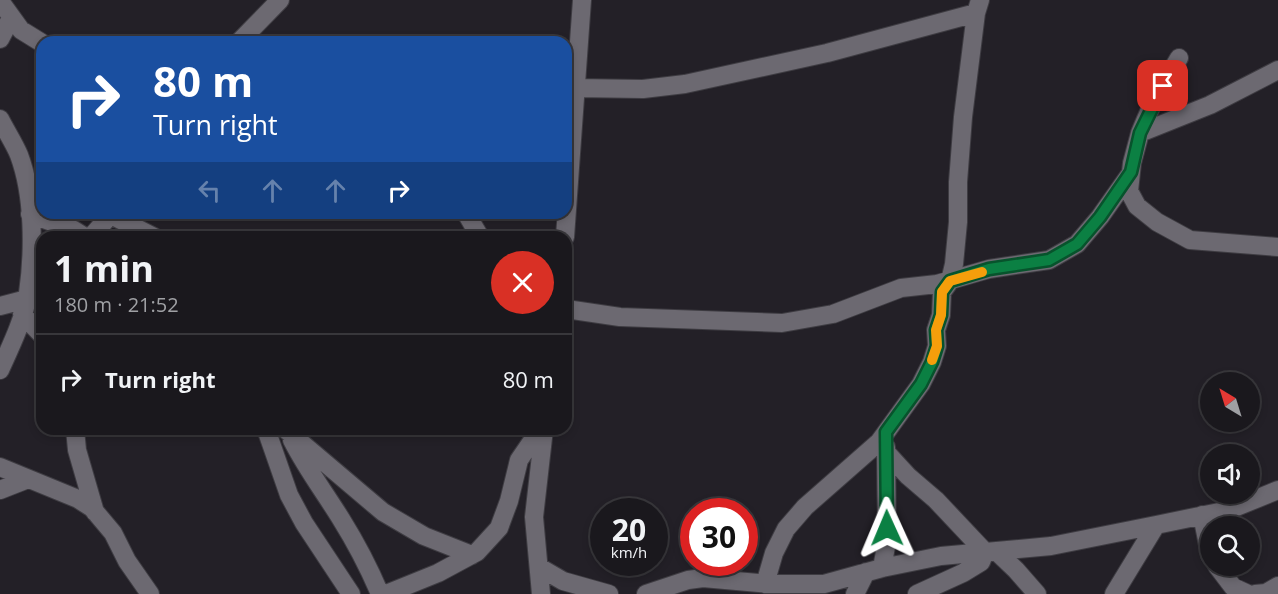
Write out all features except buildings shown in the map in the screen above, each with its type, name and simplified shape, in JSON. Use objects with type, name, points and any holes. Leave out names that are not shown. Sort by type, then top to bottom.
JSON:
[{"type":"street","points":[[245,36],[280,0]]},
{"type":"street","points":[[572,142],[576,88],[572,64],[582,0]]},
{"type":"street","points":[[0,1],[21,30],[36,39]]},
{"type":"street","points":[[576,88],[643,89],[685,84],[827,53],[978,7],[963,117],[958,182],[958,222],[950,281],[942,292],[941,315],[936,330],[937,346],[932,362],[921,384],[879,442],[805,507],[786,529],[774,553],[765,584]]},
{"type":"street","points":[[0,39],[11,18]]},
{"type":"street","points":[[1179,58],[1155,100],[1140,133],[1129,191],[1137,206],[1157,222],[1190,240],[1278,247]]},
{"type":"street","points":[[1140,133],[1210,105],[1278,70]]},
{"type":"street","points":[[0,118],[19,156],[29,196],[30,296],[36,316]]},
{"type":"street","points":[[572,310],[620,317],[783,323],[833,314],[901,288],[950,281],[989,269],[1049,260],[1077,244],[1100,217],[1131,172]]},
{"type":"street","points":[[30,214],[36,216]]},
{"type":"street","points":[[44,219],[76,231]]},
{"type":"street","points":[[96,231],[107,219]]},
{"type":"street","points":[[120,219],[143,231]]},
{"type":"street","points":[[0,306],[30,296]]},
{"type":"street","points":[[0,370],[30,296]]},
{"type":"street","points":[[855,594],[874,570],[887,540],[886,432]]},
{"type":"street","points":[[76,435],[77,450],[95,512]]},
{"type":"street","points":[[268,435],[289,495],[304,523],[351,594]]},
{"type":"street","points":[[289,435],[306,467],[366,561],[380,594]]},
{"type":"street","points":[[292,435],[384,512],[424,536],[471,555]]},
{"type":"street","points":[[386,594],[438,573],[477,552],[499,528],[509,501],[519,460],[538,435]]},
{"type":"street","points":[[541,594],[534,517],[542,435]]},
{"type":"street","points":[[886,452],[908,476],[990,551],[1017,570],[1037,594]]},
{"type":"street","points":[[0,467],[78,499],[95,512],[113,533],[127,561],[150,594]]},
{"type":"street","points":[[0,490],[28,479]]},
{"type":"street","points":[[646,594],[688,580],[703,578],[765,584],[824,584],[874,570],[941,556],[1051,546],[1229,510],[1278,490]]},
{"type":"street","points":[[1114,594],[1156,525]]},
{"type":"street","points":[[917,594],[963,573],[981,562],[990,551]]},
{"type":"street","points":[[539,567],[563,581],[609,594]]},
{"type":"street","points":[[1225,576],[1233,587],[1248,594]]},
{"type":"street","points":[[1255,594],[1266,593],[1278,586]]},
{"type":"slow traffic","points":[[932,360],[937,346],[936,330],[941,315],[942,292],[950,281],[982,272]]},
{"type":"route","points":[[887,528],[886,432],[921,384],[932,362],[937,346],[936,330],[941,315],[942,292],[950,281],[989,269],[1049,260],[1077,244],[1100,217],[1131,172],[1140,133],[1163,86]]}]
